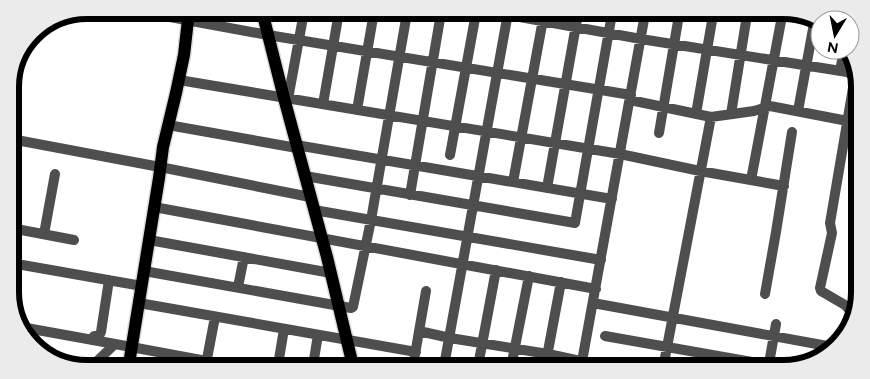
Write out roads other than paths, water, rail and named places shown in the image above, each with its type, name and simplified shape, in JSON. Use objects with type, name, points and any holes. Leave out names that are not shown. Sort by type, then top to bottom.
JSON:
[{"type":"main road","points":[[128,360],[124,346],[139,303],[163,147],[179,80],[189,19]]},
{"type":"main road","points":[[264,19],[331,273],[352,360]]},
{"type":"street","points":[[201,19],[268,35],[599,90],[663,107],[711,117],[770,106],[851,122]]},
{"type":"street","points":[[286,98],[303,19]]},
{"type":"street","points":[[323,104],[337,19]]},
{"type":"street","points":[[357,110],[373,19]]},
{"type":"street","points":[[144,271],[353,307],[371,220],[406,19]]},
{"type":"street","points":[[410,195],[440,19]]},
{"type":"street","points":[[450,155],[475,19]]},
{"type":"street","points":[[445,360],[487,132],[504,19]]},
{"type":"street","points":[[513,182],[543,19]]},
{"type":"street","points":[[547,19],[609,34],[850,74]]},
{"type":"street","points":[[547,188],[577,19]]},
{"type":"street","points":[[305,176],[575,223],[611,19]]},
{"type":"street","points":[[583,360],[644,19]]},
{"type":"street","points":[[659,133],[678,19]]},
{"type":"street","points":[[696,114],[713,19]]},
{"type":"street","points":[[731,114],[746,19]]},
{"type":"street","points":[[751,180],[781,19]]},
{"type":"street","points":[[798,112],[810,48]]},
{"type":"street","points":[[840,72],[842,60]]},
{"type":"street","points":[[179,80],[620,154],[784,186]]},
{"type":"street","points":[[849,309],[845,305],[821,291],[820,288],[832,233],[830,223],[851,106]]},
{"type":"street","points":[[665,360],[711,117]]},
{"type":"street","points":[[168,125],[612,199]]},
{"type":"street","points":[[765,294],[792,132]]},
{"type":"street","points":[[19,142],[310,196]]},
{"type":"street","points":[[44,234],[55,174]]},
{"type":"street","points":[[154,207],[596,289]]},
{"type":"street","points":[[314,210],[601,260]]},
{"type":"street","points":[[19,229],[74,240]]},
{"type":"street","points":[[149,240],[331,273]]},
{"type":"street","points":[[238,287],[244,257]]},
{"type":"street","points":[[19,264],[142,286]]},
{"type":"street","points":[[479,360],[496,270]]},
{"type":"street","points":[[513,360],[528,276]]},
{"type":"street","points":[[92,340],[94,336],[99,336],[101,332],[109,280]]},
{"type":"street","points":[[547,360],[561,282]]},
{"type":"street","points":[[414,360],[426,291]]},
{"type":"street","points":[[139,303],[416,352]]},
{"type":"street","points":[[593,303],[825,345]]},
{"type":"street","points":[[208,360],[215,317]]},
{"type":"street","points":[[770,360],[776,324]]},
{"type":"street","points":[[29,328],[192,360]]},
{"type":"street","points":[[279,360],[284,329]]},
{"type":"street","points":[[419,331],[532,353],[548,354],[567,360]]},
{"type":"street","points":[[314,360],[318,335]]},
{"type":"street","points":[[605,336],[733,360]]},
{"type":"street","points":[[101,360],[124,346]]}]
